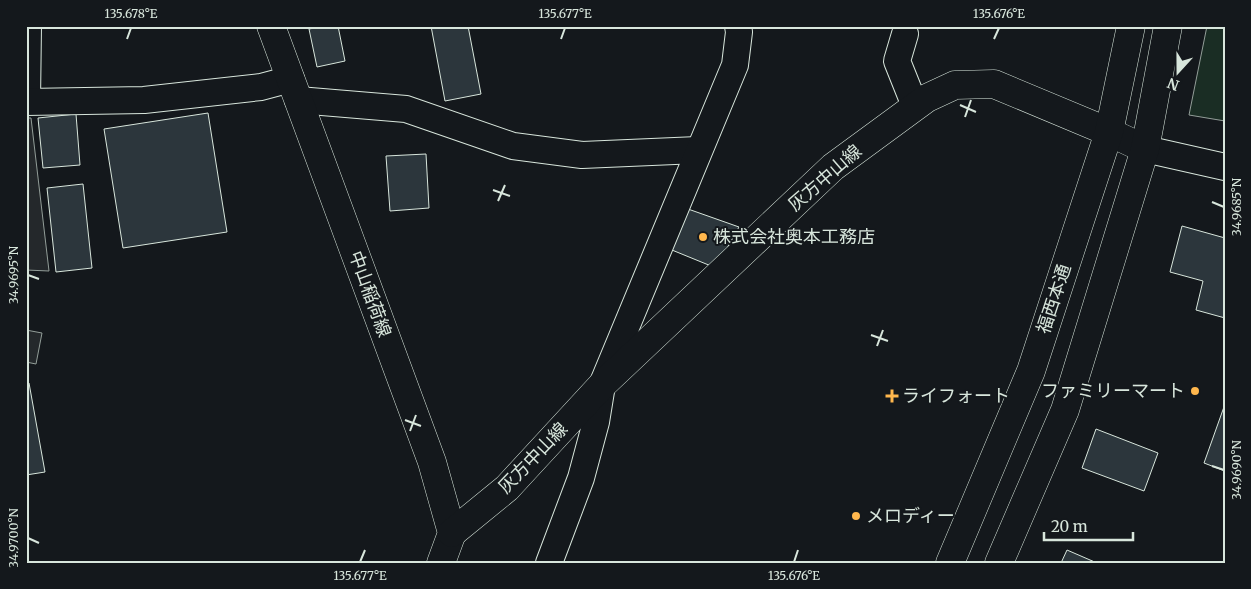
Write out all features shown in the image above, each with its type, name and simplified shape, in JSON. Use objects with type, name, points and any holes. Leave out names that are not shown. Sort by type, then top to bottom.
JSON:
[{"type":"main road","name":"中山稲荷線","points":[[272,26],[432,462],[452,533]]},
{"type":"main road","name":"福西本通","points":[[950,563],[1031,370],[1108,132],[1131,26]]},
{"type":"main road","points":[[999,563],[1065,410],[1145,149],[1168,26]]},
{"type":"main road","name":"灰方中山線","points":[[452,533],[507,488],[602,385],[833,167],[927,98],[955,84],[994,84],[1145,149]]},
{"type":"main road","points":[[441,563],[452,533]]},
{"type":"street","points":[[28,26],[27,102],[144,100],[261,87],[295,89],[406,110],[513,146],[582,155],[698,150]]},
{"type":"street","points":[[549,563],[581,478],[596,422],[602,385],[698,150],[735,65],[740,28]]},
{"type":"street","points":[[905,34],[897,61],[915,106]]},
{"type":"street","points":[[1145,149],[1225,167]]},
{"type":"green space","points":[[1207,26],[1225,26],[1225,121],[1189,115]]},
{"type":"shaded area","points":[[26,118],[31,118],[49,271],[26,270]]},
{"type":"shaded area","points":[[26,330],[42,333],[36,364],[26,362]]},
{"type":"building","points":[[338,26],[345,61],[317,67],[309,29]]},
{"type":"building","points":[[431,26],[468,26],[481,94],[445,101]]},
{"type":"building","points":[[208,113],[227,232],[123,248],[104,129]]},
{"type":"building","points":[[76,114],[80,165],[43,168],[38,118]]},
{"type":"building","points":[[426,154],[429,208],[390,211],[386,156]]},
{"type":"building","points":[[83,184],[92,268],[56,272],[47,188]]},
{"type":"building","name":"株式会社奥本工務店","points":[[688,209],[739,227],[716,268],[667,248]]},
{"type":"building","points":[[1182,226],[1225,238],[1225,318],[1196,310],[1203,281],[1170,272]]},
{"type":"building","points":[[26,383],[29,383],[45,472],[26,475]]},
{"type":"building","points":[[1225,404],[1225,471],[1204,463]]},
{"type":"building","points":[[1096,429],[1158,453],[1144,491],[1082,468]]},
{"type":"building","points":[[1067,550],[1097,563],[1061,563]]},
{"type":"place","name":"株式会社奥本工務店","points":[[703,237]]},
{"type":"place","name":"ファミリーマート","points":[[1195,391]]},
{"type":"place","name":"ライフォート","points":[[892,396]]},
{"type":"place","name":"メロディー","points":[[856,516]]}]
